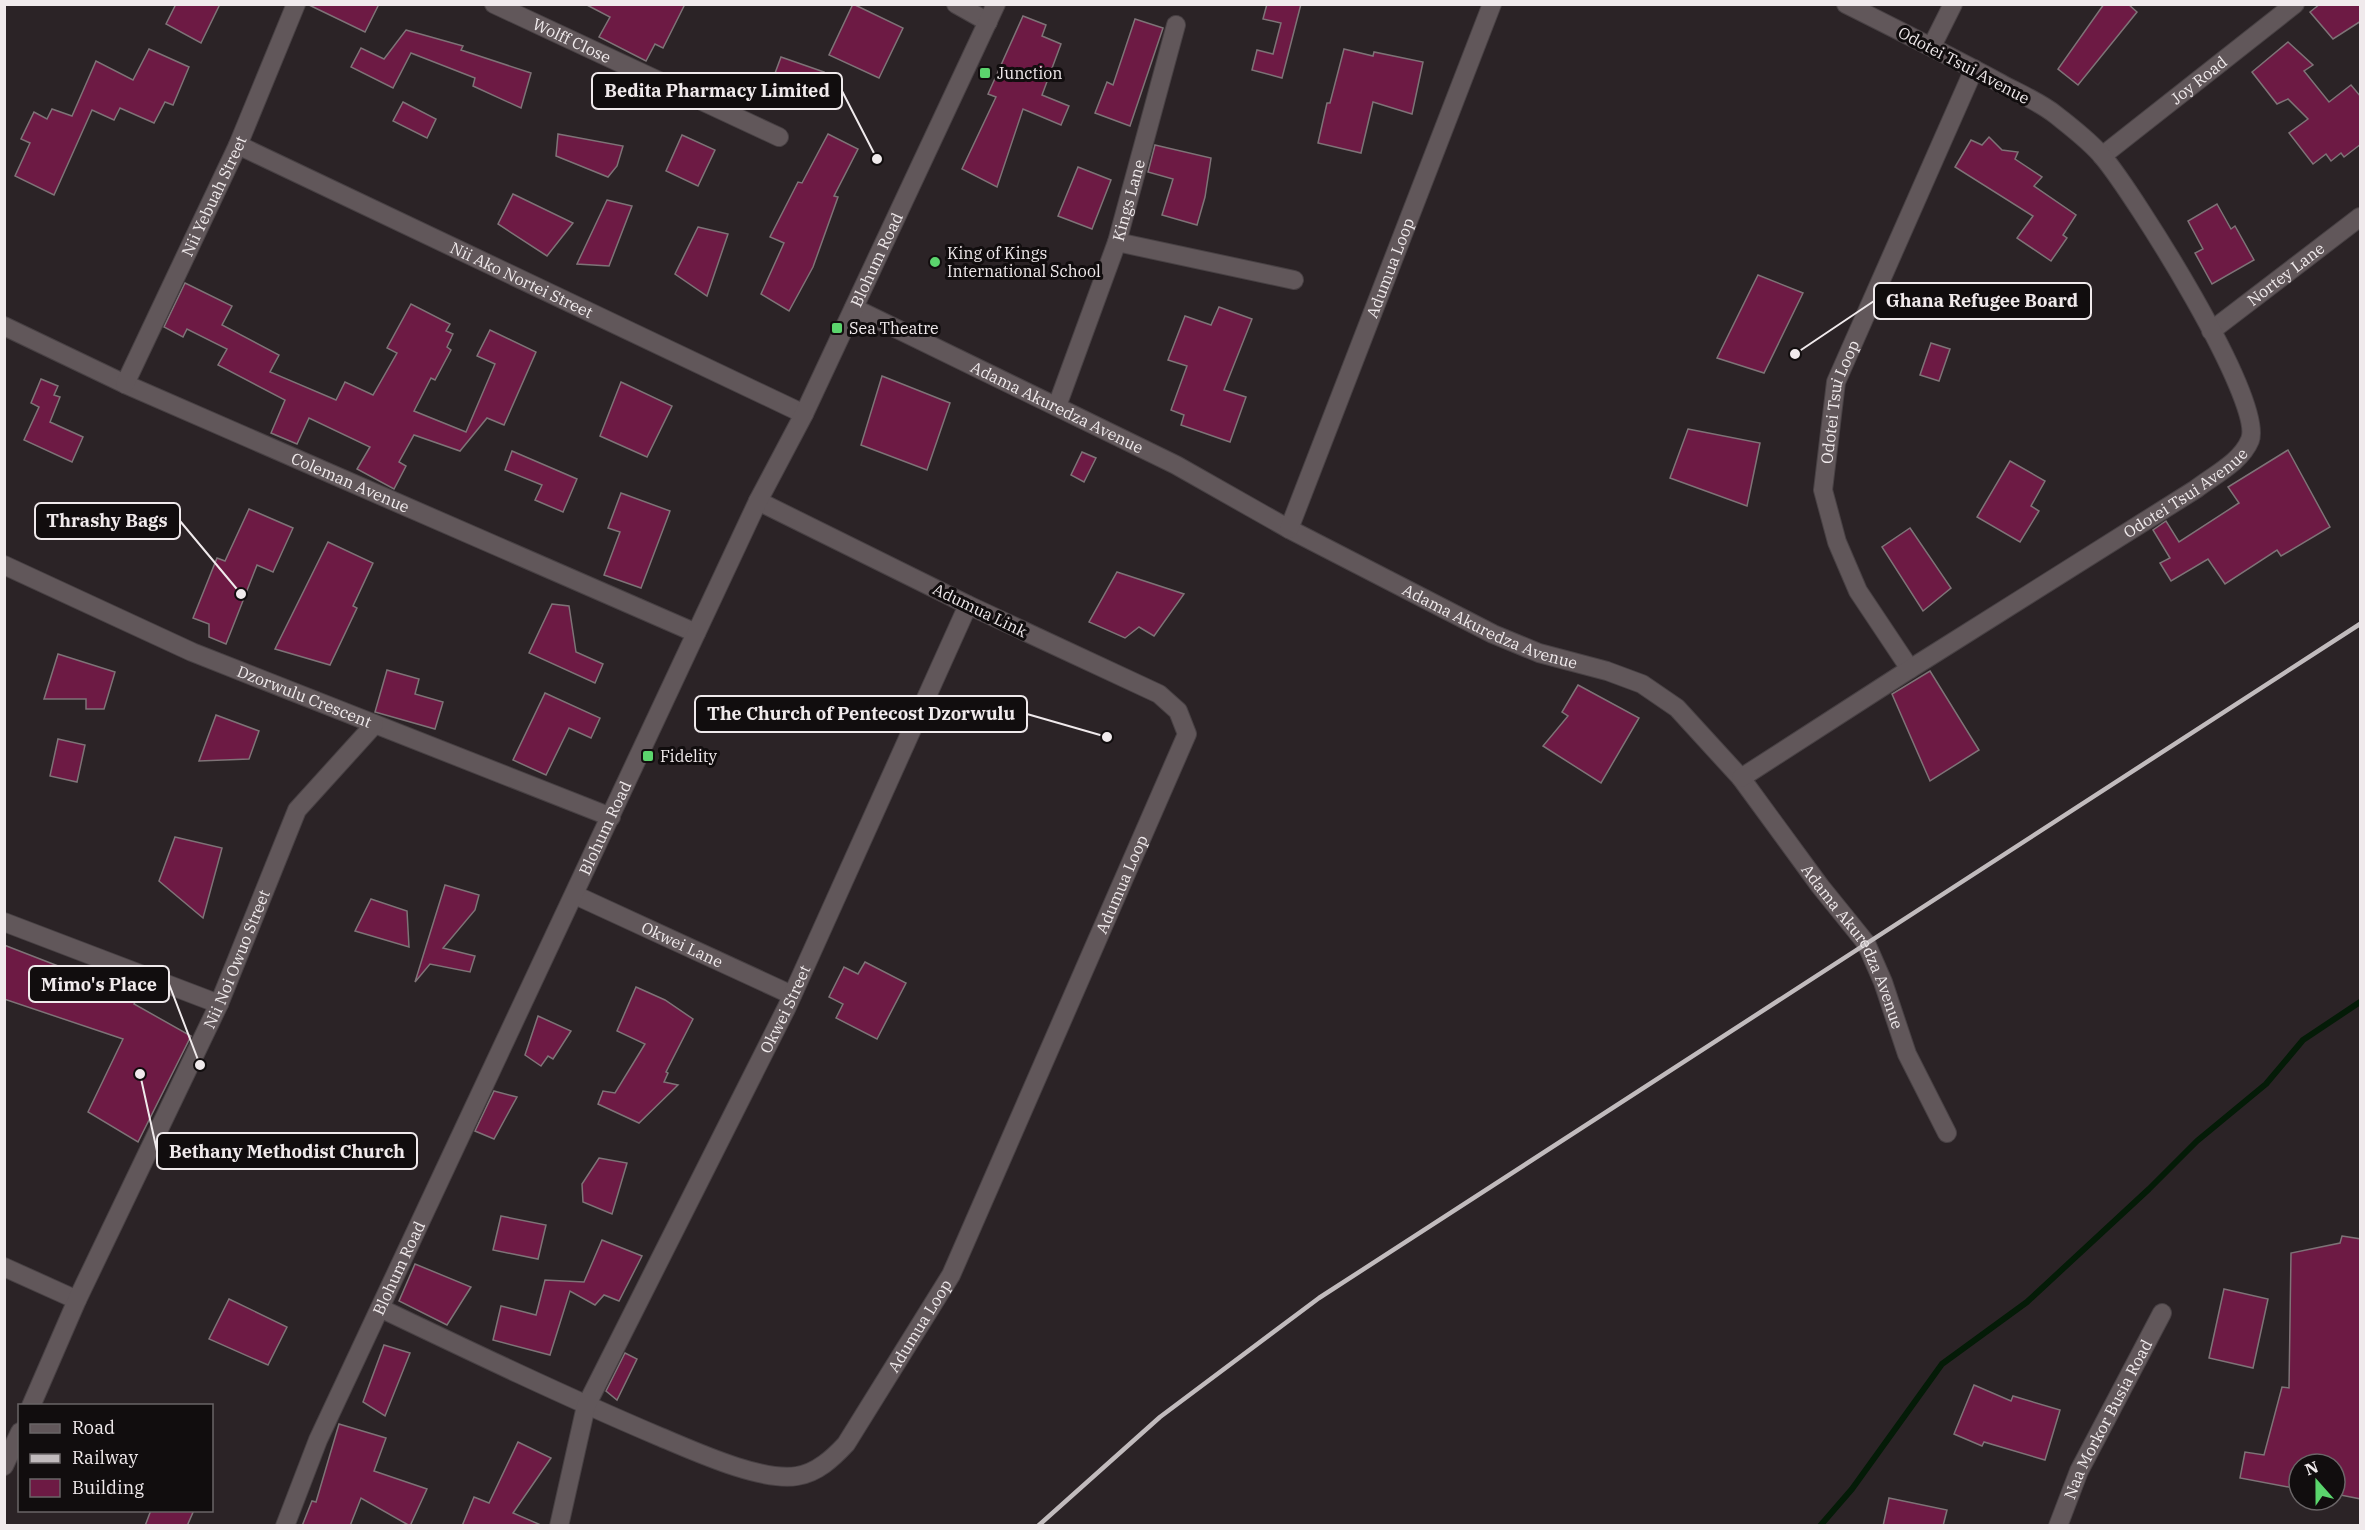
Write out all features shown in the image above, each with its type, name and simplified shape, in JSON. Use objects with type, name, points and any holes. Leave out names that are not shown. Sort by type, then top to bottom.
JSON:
[{"type":"street","name":"Nii Yebuah Street","points":[[125,384],[238,145],[296,4]]},
{"type":"street","name":"Wolff Close","points":[[494,4],[779,137]]},
{"type":"street","points":[[956,4],[988,22]]},
{"type":"street","name":"Blohum Road","points":[[285,1526],[318,1440],[758,501],[804,414],[996,4]]},
{"type":"street","name":"Adumua Loop","points":[[1289,529],[1492,4]]},
{"type":"street","name":"Odotei Tsui Avenue","points":[[1742,778],[2196,489],[2239,457],[2250,440],[2251,423],[2245,400],[2211,331],[2167,250],[2102,156],[2054,113],[1932,46],[1846,4]]},
{"type":"street","points":[[1932,46],[1953,4]]},
{"type":"street","name":"Joy Road","points":[[2102,156],[2295,4]]},
{"type":"street","name":"Kings Lane","points":[[1057,406],[1117,242],[1176,25]]},
{"type":"street","name":"Odotei Tsui Loop","points":[[1910,669],[1858,591],[1837,542],[1823,490],[1827,438],[1836,382],[1974,69]]},
{"type":"street","name":"Nii Ako Nortei Street","points":[[238,145],[804,414]]},
{"type":"street","name":"Nortey Lane","points":[[2211,331],[2361,217]]},
{"type":"street","points":[[1117,242],[1294,280]]},
{"type":"street","name":"Adama Akuredza Avenue","points":[[854,308],[1176,465],[1289,529],[1493,634],[1539,653],[1607,671],[1642,684],[1677,708],[1742,778],[1820,886],[1866,943],[1883,982],[1907,1054],[1947,1133]]},
{"type":"street","name":"Coleman Avenue","points":[[4,326],[125,384],[696,633]]},
{"type":"street","name":"Adumua Link","points":[[758,501],[968,605],[1160,694],[1178,711],[1187,734]]},
{"type":"street","name":"Dzorwulu Crescent","points":[[4,565],[192,652],[611,817]]},
{"type":"street","name":"Okwei Street","points":[[560,1526],[586,1406],[792,995],[968,605]]},
{"type":"street","name":"Nii Noi Owuo Street","points":[[32,1404],[77,1300],[219,1004],[297,810],[374,724]]},
{"type":"street","name":"Adumua Loop","points":[[380,1308],[586,1406],[725,1464],[772,1474],[797,1476],[828,1462],[846,1444],[951,1275],[1187,734]]},
{"type":"street","name":"Okwei Lane","points":[[575,895],[792,995]]},
{"type":"street","points":[[4,922],[219,1004]]},
{"type":"street","points":[[4,1267],[77,1300]]},
{"type":"street","name":"Naa Morkor Busia Road","points":[[2058,1526],[2079,1471],[2162,1313]]},
{"type":"street","points":[[4,1466],[18,1436]]},
{"type":"building","points":[[176,4],[220,4],[201,43],[166,24]]},
{"type":"building","points":[[307,4],[379,4],[365,32]]},
{"type":"building","points":[[585,4],[685,4],[663,48],[655,44],[646,61],[599,37],[610,17]]},
{"type":"building","points":[[853,4],[903,28],[879,78],[829,55]]},
{"type":"building","points":[[1267,4],[1301,4],[1282,78],[1252,70],[1257,50],[1273,54],[1281,23],[1263,19]]},
{"type":"building","points":[[2104,4],[2128,4],[2137,12],[2078,85],[2058,69]]},
{"type":"building","points":[[2320,4],[2361,4],[2361,21],[2333,39],[2310,12]]},
{"type":"building","points":[[1023,16],[1046,25],[1042,36],[1061,44],[1042,95],[1069,106],[1061,125],[1023,109],[997,187],[962,169],[996,97],[988,94]]},
{"type":"building","points":[[1135,19],[1163,28],[1130,126],[1095,113],[1107,82],[1113,85]]},
{"type":"building","points":[[406,30],[463,46],[461,50],[531,73],[521,108],[473,86],[475,78],[411,53],[393,88],[351,67],[361,48],[384,59]]},
{"type":"building","points":[[2288,42],[2313,65],[2304,71],[2329,102],[2351,85],[2361,97],[2361,144],[2344,157],[2341,153],[2331,161],[2326,154],[2313,164],[2289,133],[2308,119],[2288,99],[2277,104],[2252,72]]},
{"type":"building","points":[[149,49],[189,67],[173,105],[165,102],[154,123],[120,108],[114,120],[92,110],[54,195],[15,176],[30,143],[21,139],[34,112],[47,119],[52,109],[72,116],[96,61],[133,80]]},
{"type":"building","points":[[1344,49],[1373,56],[1374,52],[1423,62],[1412,114],[1373,102],[1361,153],[1318,143],[1327,103],[1330,103]]},
{"type":"building","points":[[781,57],[824,72],[814,99],[771,84]]},
{"type":"building","points":[[403,102],[436,119],[427,138],[393,121]]},
{"type":"building","points":[[558,134],[623,146],[617,166],[608,177],[556,156]]},
{"type":"building","points":[[828,134],[858,149],[834,196],[838,197],[813,267],[789,311],[761,294],[784,243],[770,237],[798,182],[802,183]]},
{"type":"building","points":[[682,135],[715,150],[698,186],[666,171]]},
{"type":"building","points":[[1989,137],[2002,150],[2018,152],[2015,159],[2042,177],[2034,186],[2076,215],[2063,235],[2067,238],[2051,261],[2017,238],[2033,216],[1955,167],[1971,140],[1982,145]]},
{"type":"building","points":[[1155,145],[1211,158],[1205,197],[1197,225],[1162,215],[1173,179],[1148,172]]},
{"type":"building","points":[[1078,167],[1111,180],[1092,229],[1058,216]]},
{"type":"building","points":[[513,194],[573,223],[547,256],[498,224]]},
{"type":"building","points":[[607,200],[632,206],[609,266],[577,264]]},
{"type":"building","points":[[2217,204],[2231,229],[2235,226],[2254,260],[2212,284],[2195,253],[2203,249],[2188,221]]},
{"type":"building","points":[[698,227],[728,234],[707,296],[675,274]]},
{"type":"building","points":[[1758,275],[1803,293],[1764,373],[1717,358]]},
{"type":"building","points":[[185,283],[232,306],[222,325],[279,355],[270,372],[336,400],[345,382],[373,395],[397,353],[387,348],[411,304],[450,324],[446,331],[453,334],[447,347],[451,350],[435,380],[431,378],[414,411],[466,432],[495,364],[477,356],[490,330],[536,352],[504,425],[487,418],[460,451],[414,435],[399,462],[406,466],[394,489],[357,469],[370,447],[309,418],[297,444],[271,433],[285,400],[218,365],[227,349],[187,329],[183,337],[164,327]]},
{"type":"building","points":[[1219,307],[1252,319],[1224,390],[1246,397],[1230,442],[1181,425],[1184,415],[1171,410],[1187,366],[1168,360],[1185,316],[1211,325]]},
{"type":"building","points":[[1931,343],[1950,349],[1939,381],[1920,375]]},
{"type":"building","points":[[882,376],[950,403],[927,470],[861,445]]},
{"type":"building","points":[[41,379],[58,386],[54,395],[60,397],[50,422],[83,437],[72,462],[24,440],[39,407],[31,403]]},
{"type":"building","points":[[621,382],[672,406],[647,457],[600,436]]},
{"type":"building","points":[[1688,429],[1760,443],[1747,506],[1670,478]]},
{"type":"building","points":[[2288,450],[2330,527],[2281,556],[2277,550],[2225,584],[2208,559],[2171,581],[2160,563],[2170,558],[2153,530],[2166,521],[2179,542],[2239,503],[2228,487]]},
{"type":"building","points":[[512,451],[577,479],[563,512],[535,500],[542,485],[505,470]]},
{"type":"building","points":[[1082,452],[1096,458],[1084,482],[1071,475]]},
{"type":"building","points":[[2010,461],[2045,481],[2031,506],[2039,511],[2020,542],[1977,517]]},
{"type":"building","points":[[621,493],[670,511],[641,588],[604,575],[620,532],[608,528]]},
{"type":"building","points":[[249,509],[293,528],[273,572],[257,565],[226,644],[209,637],[209,624],[193,618],[217,558],[225,561]]},
{"type":"building","points":[[1910,528],[1951,588],[1923,611],[1882,547]]},
{"type":"building","points":[[328,542],[373,563],[353,606],[357,608],[330,665],[275,649]]},
{"type":"building","points":[[1117,572],[1184,594],[1154,636],[1139,627],[1125,638],[1089,622]]},
{"type":"building","points":[[552,604],[569,606],[576,652],[603,664],[595,683],[529,653]]},
{"type":"building","points":[[58,654],[115,672],[104,709],[86,709],[86,699],[44,699]]},
{"type":"building","points":[[387,670],[419,679],[415,694],[443,702],[435,729],[375,712]]},
{"type":"building","points":[[1930,671],[1979,750],[1930,781],[1892,694]]},
{"type":"building","points":[[1578,685],[1639,718],[1601,783],[1543,746],[1568,716],[1562,712]]},
{"type":"building","points":[[545,693],[600,718],[591,738],[569,728],[546,775],[513,760]]},
{"type":"building","points":[[216,715],[259,731],[249,759],[199,761]]},
{"type":"building","points":[[58,739],[85,745],[77,782],[50,776]]},
{"type":"building","points":[[175,837],[222,848],[203,918],[159,881]]},
{"type":"building","points":[[445,885],[479,895],[475,910],[443,948],[475,956],[470,972],[430,964],[415,982]]},
{"type":"building","points":[[371,899],[407,911],[409,947],[355,931]]},
{"type":"building","points":[[4,945],[138,997],[134,1004],[191,1036],[138,1142],[88,1112],[123,1039],[4,999]]},
{"type":"building","points":[[865,962],[906,983],[877,1039],[836,1018],[843,1004],[829,997],[844,967],[858,974]]},
{"type":"building","points":[[636,987],[665,1000],[693,1019],[666,1072],[668,1073],[664,1082],[678,1085],[639,1123],[598,1104],[603,1091],[615,1093],[645,1044],[617,1031]]},
{"type":"building","points":[[538,1016],[571,1031],[553,1059],[548,1056],[541,1066],[525,1055]]},
{"type":"building","points":[[494,1091],[517,1097],[494,1139],[475,1131]]},
{"type":"building","points":[[599,1158],[627,1163],[612,1214],[583,1202],[582,1184]]},
{"type":"building","points":[[501,1216],[546,1225],[538,1259],[493,1250]]},
{"type":"building","points":[[2342,1236],[2361,1239],[2361,1499],[2347,1496],[2347,1452],[2287,1452],[2287,1487],[2240,1478],[2245,1452],[2264,1455],[2282,1387],[2289,1388],[2291,1253],[2340,1243]]},
{"type":"building","points":[[602,1240],[642,1256],[619,1301],[604,1295],[595,1305],[570,1291],[550,1355],[493,1340],[501,1306],[536,1315],[545,1280],[584,1282]]},
{"type":"building","points":[[415,1264],[471,1287],[447,1325],[399,1301]]},
{"type":"building","points":[[2224,1289],[2268,1299],[2253,1368],[2209,1358]]},
{"type":"building","points":[[229,1299],[287,1327],[268,1365],[209,1339]]},
{"type":"building","points":[[384,1345],[410,1353],[385,1416],[363,1402]]},
{"type":"building","points":[[625,1353],[637,1359],[617,1400],[606,1391]]},
{"type":"building","points":[[1974,1385],[2011,1401],[2013,1396],[2060,1410],[2045,1460],[1984,1442],[1982,1446],[1954,1434]]},
{"type":"building","points":[[339,1424],[386,1438],[374,1471],[427,1489],[410,1526],[361,1498],[350,1526],[302,1526],[312,1501],[316,1502]]},
{"type":"building","points":[[518,1442],[551,1458],[513,1513],[543,1526],[462,1526],[474,1497],[489,1503]]},
{"type":"building","points":[[1889,1498],[1947,1510],[1943,1526],[1883,1526]]},
{"type":"building","points":[[150,1512],[193,1512],[187,1526],[145,1526]]},
{"type":"waterway","points":[[1820,1526],[1852,1489],[1942,1364],[2027,1302],[2149,1189],[2197,1141],[2266,1084],[2303,1040],[2360,1002]]},
{"type":"railway","points":[[1038,1526],[1160,1417],[1319,1298],[2360,624]]},
{"type":"place","name":"Junction","points":[[985,73]]},
{"type":"place","name":"Bedita Pharmacy Limited","points":[[877,159]]},
{"type":"place","name":"King of Kings International School","points":[[935,262]]},
{"type":"place","name":"Sea Theatre","points":[[837,328]]},
{"type":"place","name":"Ghana Refugee Board","points":[[1795,354]]},
{"type":"place","name":"Thrashy Bags","points":[[241,594]]},
{"type":"place","name":"The Church of Pentecost Dzorwulu","points":[[1107,737]]},
{"type":"place","name":"Fidelity","points":[[648,756]]},
{"type":"place","name":"Mimo's Place","points":[[200,1065]]},
{"type":"place","name":"Bethany Methodist Church","points":[[140,1074]]}]
